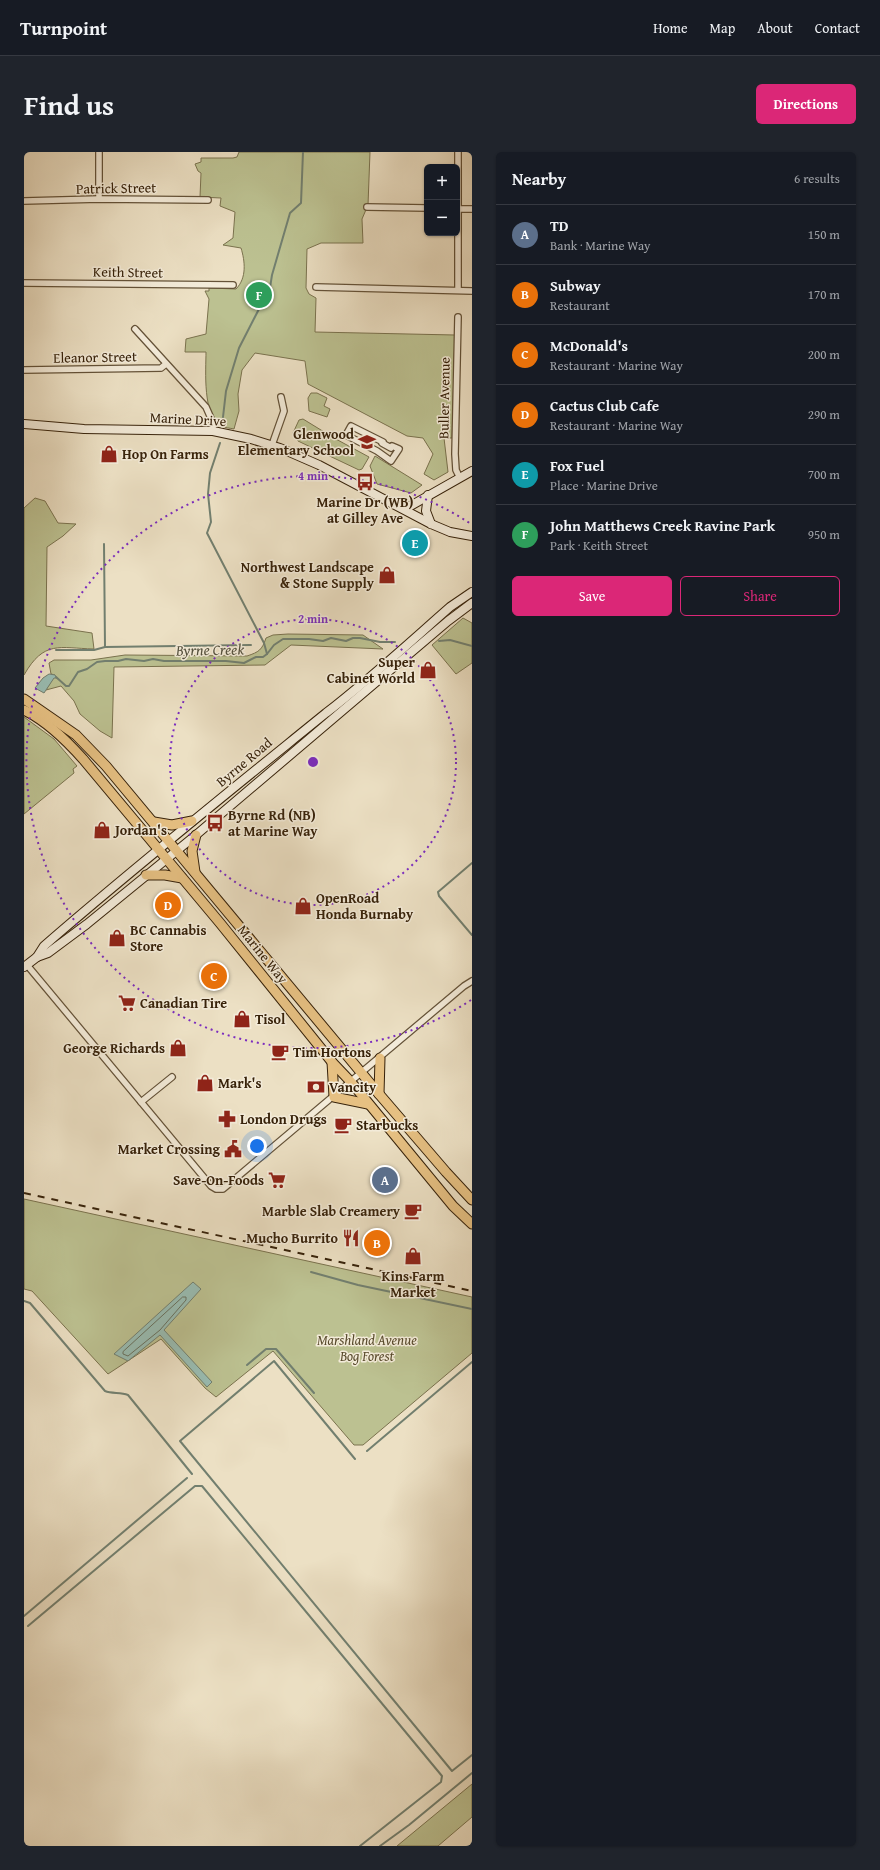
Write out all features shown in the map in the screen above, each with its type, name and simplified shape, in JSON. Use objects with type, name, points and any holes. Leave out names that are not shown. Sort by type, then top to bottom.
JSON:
[{"type":"main road","name":"Marine Way","points":[[24,699],[76,735],[106,766],[379,1094],[472,1200]]},
{"type":"main road","name":"Marine Way","points":[[24,710],[46,724],[68,742],[182,878],[332,1062],[351,1082],[453,1206],[472,1224]]},
{"type":"main road","points":[[154,822],[172,825],[192,821]]},
{"type":"main road","points":[[195,873],[192,856],[196,835]]},
{"type":"main road","points":[[146,875],[164,875],[182,878]]},
{"type":"main road","points":[[379,1094],[380,1058]]},
{"type":"main road","points":[[332,1062],[334,1096],[368,1104]]},
{"type":"street","points":[[99,152],[99,199]]},
{"type":"street","points":[[458,152],[458,200]]},
{"type":"street","name":"Patrick Street","points":[[24,201],[99,199],[208,200]]},
{"type":"street","points":[[367,207],[424,208]]},
{"type":"street","points":[[460,209],[472,209]]},
{"type":"street","points":[[458,236],[458,290]]},
{"type":"street","name":"Keith Street","points":[[24,283],[232,285]]},
{"type":"street","points":[[316,287],[472,291]]},
{"type":"street","name":"Buller Avenue","points":[[458,317],[456,470],[460,478]]},
{"type":"street","points":[[135,329],[206,407],[213,423],[213,431]]},
{"type":"street","name":"Eleanor Street","points":[[24,370],[161,368],[166,364]]},
{"type":"street","points":[[272,445],[284,411],[281,397]]},
{"type":"street","name":"Marine Drive","points":[[24,424],[84,429],[213,431],[251,438],[272,445],[318,465],[405,509],[431,524],[450,532],[472,536]]},
{"type":"street","points":[[351,426],[383,442],[382,443],[391,448],[392,446],[399,450],[391,461],[377,451],[346,435],[351,426]]},
{"type":"street","points":[[405,509],[472,471]]},
{"type":"street","points":[[428,495],[426,511],[431,524]]},
{"type":"street","points":[[469,594],[471,604]]},
{"type":"street","name":"Byrne Road","points":[[37,957],[44,946],[169,840],[241,783],[279,750],[327,713],[450,607],[469,594]]},
{"type":"street","name":"Byrne Road","points":[[25,966],[37,957],[48,953],[196,835],[332,718],[471,604]]},
{"type":"street","points":[[25,966],[211,1186],[216,1189],[224,1188],[472,981]]},
{"type":"street","points":[[141,1102],[172,1077]]},
{"type":"green space","points":[[239,152],[370,152],[368,205],[362,219],[363,243],[321,243],[307,249],[306,288],[309,294],[316,298],[315,332],[455,335],[452,438],[444,438],[448,472],[434,480],[424,474],[433,454],[423,438],[407,436],[308,384],[305,361],[255,353],[242,370],[238,394],[239,411],[234,429],[223,427],[216,421],[211,413],[206,392],[206,352],[185,352],[186,339],[206,334],[209,299],[205,291],[209,291],[209,288],[236,289],[242,280],[244,264],[241,248],[223,245],[233,238],[235,212],[220,206],[221,198],[200,197],[201,173],[198,171],[195,164],[201,162],[201,158],[237,157]]},
{"type":"green space","points":[[311,393],[317,393],[327,398],[324,406],[330,409],[327,417],[309,411],[308,398]]},
{"type":"green space","points":[[303,419],[369,457],[362,469],[359,470],[298,441],[293,433],[299,420]]},
{"type":"green space","points":[[375,456],[422,485],[411,493],[377,484],[370,466]]},
{"type":"green space","points":[[35,498],[45,501],[58,523],[76,524],[63,536],[47,547],[46,626],[92,633],[94,649],[53,648],[38,656],[24,675],[24,508]]},
{"type":"green space","points":[[463,618],[472,623],[472,663],[456,674],[432,645]]},
{"type":"green space","points":[[273,635],[363,635],[383,649],[291,645],[265,665],[114,667],[112,738],[100,731],[80,714],[74,701],[61,686],[46,690],[55,675],[51,674],[49,663],[54,660],[91,660],[125,655],[247,656],[260,650],[266,638]]},
{"type":"green space","points":[[24,717],[54,739],[77,766],[73,769],[74,773],[24,814]]},
{"type":"green space","name":"Marshland Avenue Bog Forest","points":[[24,1199],[472,1297],[472,1353],[363,1445],[354,1445],[273,1351],[216,1397],[205,1388],[161,1339],[108,1374],[32,1291],[24,1289]]},
{"type":"green space","points":[[472,1784],[472,1817],[438,1846],[397,1846]]},
{"type":"water","points":[[49,674],[55,675],[57,678],[54,678],[44,693],[35,688],[43,678]]},
{"type":"water","points":[[193,1282],[201,1289],[164,1330],[212,1382],[207,1387],[160,1335],[128,1361],[114,1354]]},
{"type":"waterway","points":[[223,417],[226,391],[239,348],[260,307],[269,294],[272,275],[290,213],[301,203],[303,152]]},
{"type":"waterway","points":[[220,443],[210,473],[208,494],[211,522],[207,533],[264,643],[267,654]]},
{"type":"waterway","points":[[104,544],[105,647]]},
{"type":"waterway","name":"Byrne Creek","points":[[56,677],[66,686],[69,686],[78,672],[87,669],[97,662],[126,659],[144,661],[153,659],[164,661],[226,661],[244,663],[256,657],[263,657],[274,645],[283,639],[309,639],[323,641],[331,638],[346,641],[353,638],[360,638],[380,642],[395,642]]},
{"type":"waterway","name":"Byrne Creek","points":[[439,641],[450,640],[472,646]]},
{"type":"waterway","points":[[56,650],[94,650],[105,647],[251,645]]},
{"type":"waterway","points":[[472,863],[438,892],[439,896],[472,935]]},
{"type":"waterway","points":[[311,1272],[358,1285],[472,1309]]},
{"type":"waterway","points":[[24,1301],[30,1303],[105,1391],[128,1395],[192,1474]]},
{"type":"waterway","points":[[247,1365],[266,1349],[276,1349],[314,1393]]},
{"type":"waterway","points":[[355,1459],[274,1361],[180,1441],[452,1771],[472,1755]]},
{"type":"waterway","points":[[367,1451],[472,1362]]},
{"type":"waterway","points":[[24,1616],[187,1478]]},
{"type":"waterway","points":[[28,1626],[195,1486],[202,1486],[442,1776],[441,1782],[360,1846]]},
{"type":"waterway","points":[[380,1846],[409,1825],[472,1773]]},
{"type":"railway","points":[[24,1193],[472,1291]]},
{"type":"place","name":"John Matthews Creek Ravine Park","points":[[259,295]]},
{"type":"place","name":"Glenwood Elementary School","points":[[367,442]]},
{"type":"place","name":"Hop On Farms","points":[[109,454]]},
{"type":"place","name":"Marine Dr (WB) at Gilley Ave","points":[[365,482]]},
{"type":"place","name":"Fox Fuel","points":[[415,543]]},
{"type":"place","name":"Northwest Landscape & Stone Supply","points":[[387,575]]},
{"type":"place","name":"Super Cabinet World","points":[[428,670]]},
{"type":"place","name":"Byrne Rd (NB) at Marine Way","points":[[215,823]]},
{"type":"place","name":"Jordan's","points":[[102,830]]},
{"type":"place","name":"Cactus Club Cafe","points":[[168,905]]},
{"type":"place","name":"OpenRoad Honda Burnaby","points":[[303,906]]},
{"type":"place","name":"BC Cannabis Store","points":[[117,938]]},
{"type":"place","name":"McDonald's","points":[[214,976]]},
{"type":"place","name":"Canadian Tire","points":[[127,1003]]},
{"type":"place","name":"Tisol","points":[[242,1019]]},
{"type":"place","name":"George Richards","points":[[178,1048]]},
{"type":"place","name":"Tim Hortons","points":[[280,1052]]},
{"type":"place","name":"Mark's","points":[[205,1083]]},
{"type":"place","name":"Vancity","points":[[316,1087]]},
{"type":"place","name":"London Drugs","points":[[227,1119]]},
{"type":"place","name":"Starbucks","points":[[343,1125]]},
{"type":"place","name":"Market Crossing","points":[[233,1149]]},
{"type":"place","name":"Save-On-Foods","points":[[277,1180]]},
{"type":"place","name":"TD","points":[[385,1180]]},
{"type":"place","name":"Marble Slab Creamery","points":[[413,1211]]},
{"type":"place","name":"Mucho Burrito","points":[[351,1238]]},
{"type":"place","name":"Subway","points":[[377,1243]]},
{"type":"place","name":"Kins Farm Market","points":[[413,1256]]}]
